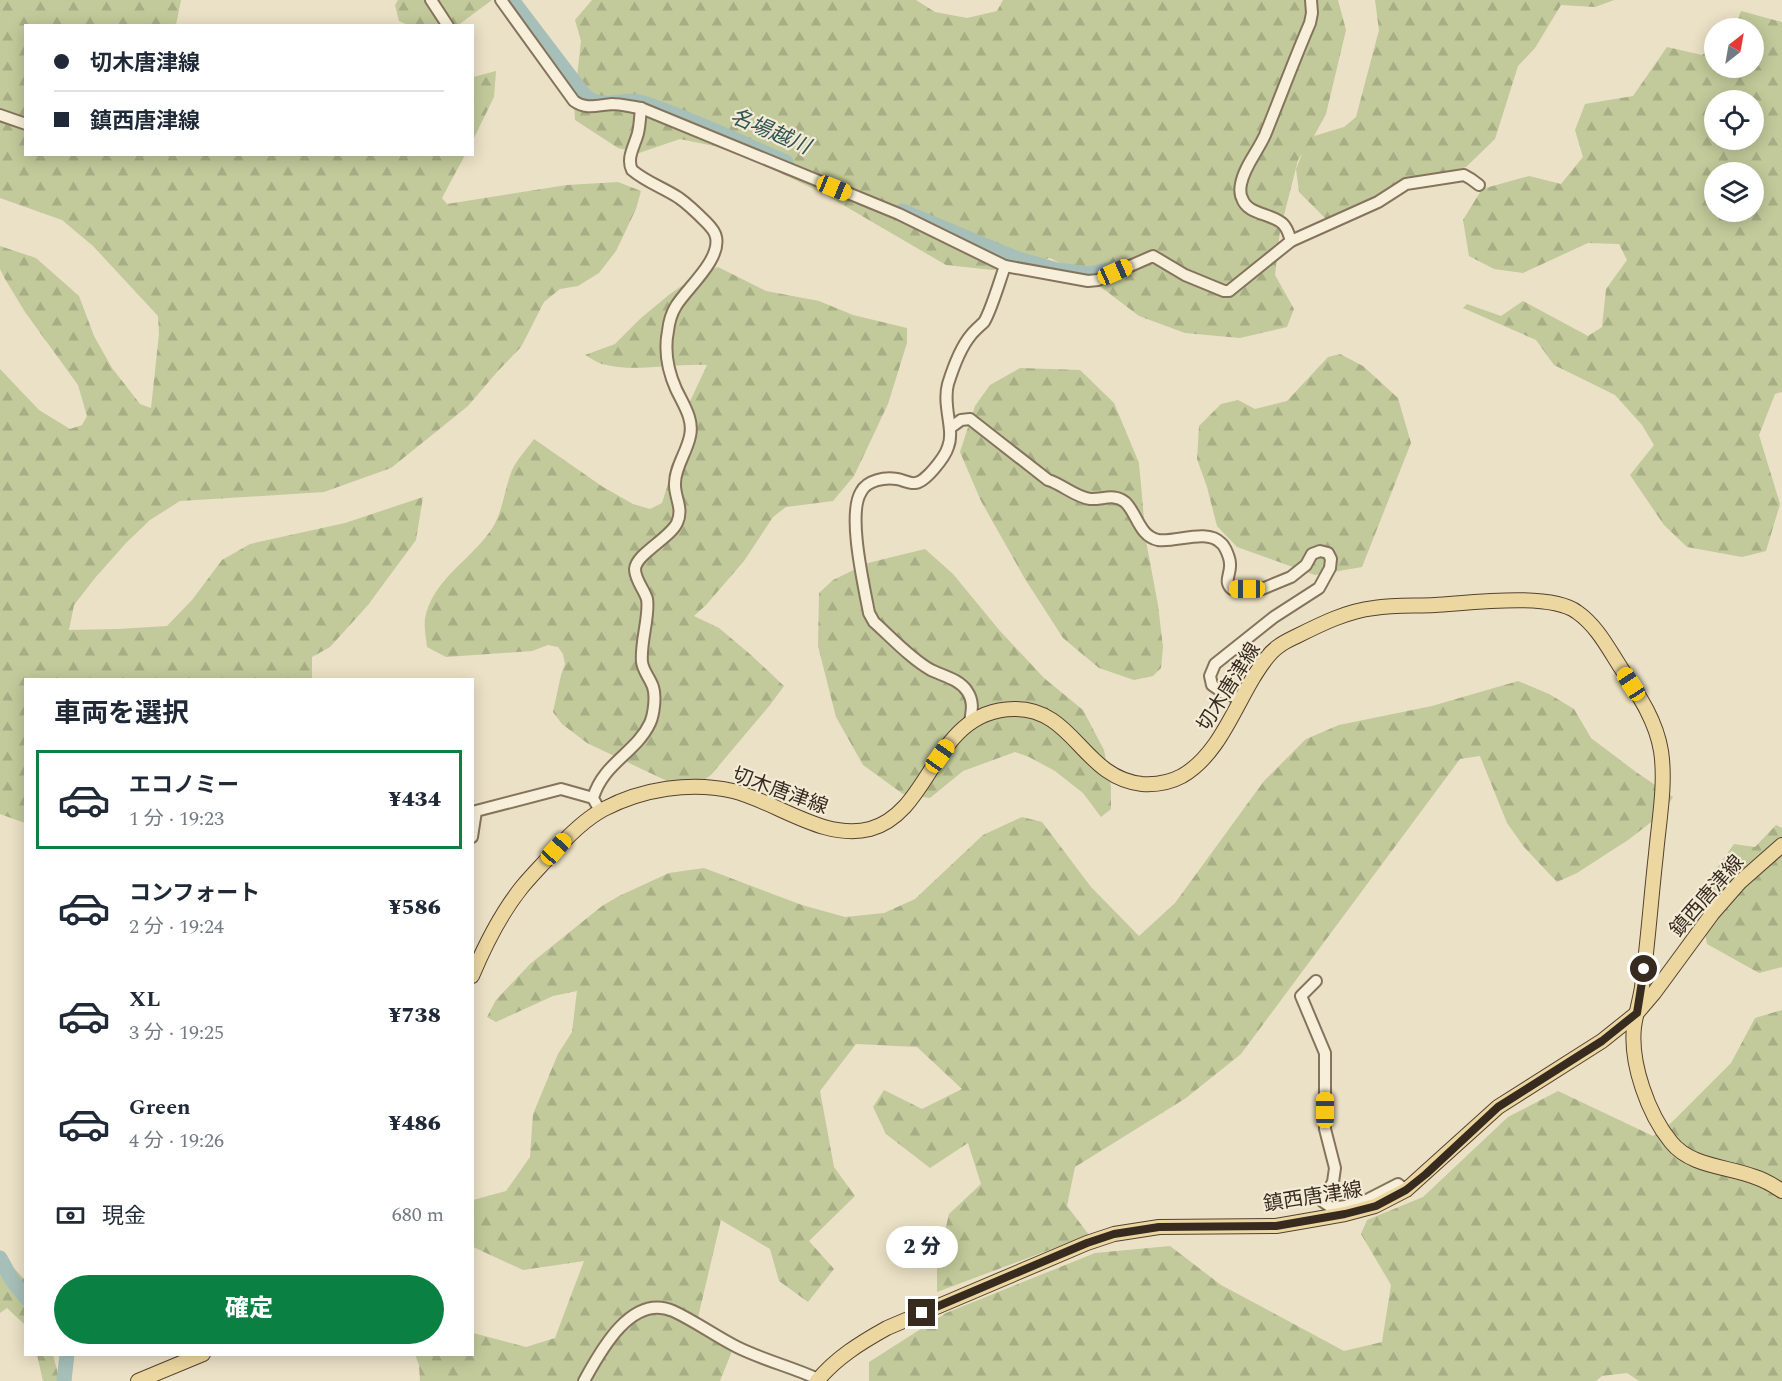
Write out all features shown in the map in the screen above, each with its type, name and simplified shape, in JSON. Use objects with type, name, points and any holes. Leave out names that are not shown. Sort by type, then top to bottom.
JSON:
[{"type":"main road","name":"切木唐津線","points":[[474,972],[493,931],[519,890],[568,836],[600,811],[640,794],[681,787],[706,787],[733,791],[827,829],[850,831],[870,829],[889,821],[905,805],[952,740],[970,722],[992,711],[1018,709],[1041,713],[1060,725],[1102,768],[1115,777],[1132,783],[1152,785],[1171,782],[1202,763],[1262,663],[1278,646],[1317,626],[1347,614],[1373,608],[1526,600],[1568,606],[1582,615],[1597,632],[1642,702],[1654,724],[1661,752],[1662,791],[1642,991],[1634,1031],[1635,1066],[1639,1082],[1658,1122],[1671,1143],[1682,1152],[1699,1162],[1752,1175],[1782,1191]]},
{"type":"main road","name":"鎮西唐津線","points":[[818,1380],[834,1362],[860,1342],[887,1328],[1087,1243],[1114,1234],[1159,1227],[1276,1226],[1376,1206],[1406,1190],[1498,1107],[1602,1041],[1637,1013],[1712,914],[1740,882],[1782,845]]},
{"type":"main road","points":[[138,1381],[198,1356]]},
{"type":"street","points":[[431,0],[447,24]]},
{"type":"street","points":[[501,0],[579,105],[585,107],[613,104],[641,108],[899,214],[1005,266],[1088,281],[1098,280],[1153,256],[1185,275],[1228,291],[1291,241],[1378,202],[1406,184],[1464,175],[1479,185]]},
{"type":"street","points":[[1291,241],[1288,230],[1283,224],[1245,204],[1241,196],[1241,184],[1264,136],[1310,23],[1311,0]]},
{"type":"street","points":[[600,811],[593,798],[596,785],[639,739],[651,722],[653,688],[642,666],[641,653],[647,601],[635,569],[638,561],[670,533],[677,523],[681,509],[674,485],[690,435],[690,419],[669,369],[666,354],[667,335],[670,318],[675,308],[701,276],[717,245],[714,230],[692,208],[632,170],[629,165],[639,130],[641,108]]},
{"type":"street","points":[[0,115],[24,123]]},
{"type":"street","points":[[970,722],[973,702],[966,689],[952,678],[932,671],[922,664],[874,622],[869,613],[858,551],[857,502],[866,484],[895,479],[922,482],[941,460],[949,446],[947,387],[970,336],[984,321],[1005,266]]},
{"type":"street","points":[[950,428],[961,420],[970,419],[1048,480],[1089,499],[1118,498],[1126,503],[1142,529],[1158,540],[1201,536],[1215,539],[1222,544],[1230,564],[1227,580],[1232,589],[1262,589],[1291,577],[1306,565],[1312,554],[1320,551],[1328,553],[1331,558],[1330,568],[1319,588],[1274,617],[1215,664],[1210,676],[1212,685],[1240,699]]},
{"type":"street","points":[[474,824],[476,811],[561,789],[593,798]]},
{"type":"street","points":[[1316,981],[1301,996],[1325,1053],[1324,1129],[1335,1168],[1333,1182],[1322,1201],[1332,1208],[1359,1204],[1398,1184],[1406,1190]]},
{"type":"street","points":[[584,1381],[605,1344],[631,1317],[645,1309],[659,1308],[671,1310],[738,1347],[818,1380]]},
{"type":"green space","points":[[0,0],[181,0],[176,24],[24,24],[24,156],[464,156],[442,198],[447,204],[567,185],[618,182],[641,191],[636,209],[616,251],[599,273],[578,286],[560,289],[544,302],[521,347],[468,406],[391,468],[324,492],[180,501],[150,520],[126,543],[74,605],[69,630],[167,626],[192,600],[222,560],[250,544],[345,523],[423,497],[416,540],[368,605],[330,647],[312,657],[312,678],[24,678],[24,823],[0,814],[0,369],[39,410],[70,429],[82,425],[87,416],[78,385],[25,312],[5,279],[0,269],[0,246],[36,258],[79,296],[94,336],[112,368],[140,404],[151,408],[159,334],[158,316],[93,246],[62,220],[0,198]]},
{"type":"green space","points":[[398,0],[492,0],[460,24],[406,24],[399,21],[395,5]]},
{"type":"green space","points":[[592,0],[916,0],[935,12],[967,18],[997,11],[1003,0],[1338,0],[1346,30],[1326,114],[1314,136],[1344,127],[1356,117],[1379,30],[1375,0],[1614,0],[1595,7],[1561,5],[1535,48],[1518,66],[1495,139],[1466,167],[1402,185],[1331,224],[1299,192],[1296,169],[1302,154],[1298,160],[1280,231],[1275,275],[1294,309],[1287,327],[1240,338],[1185,333],[1139,316],[1089,278],[1050,258],[993,270],[946,265],[826,195],[756,161],[714,146],[680,139],[639,153],[618,148],[575,120],[574,104],[581,41],[575,20]]},
{"type":"green space","points":[[1741,11],[1782,22],[1782,392],[1775,394],[1759,435],[1780,504],[1766,551],[1742,557],[1687,547],[1664,525],[1630,475],[1654,445],[1642,425],[1615,395],[1554,365],[1536,340],[1463,308],[1467,304],[1501,316],[1523,301],[1588,336],[1602,327],[1606,289],[1627,260],[1619,244],[1588,243],[1523,273],[1494,269],[1469,256],[1463,220],[1482,189],[1529,176],[1561,184],[1583,157],[1575,130],[1585,104],[1633,96],[1667,47],[1702,55],[1704,54],[1704,78],[1764,78],[1764,18],[1738,18]]},
{"type":"green space","points":[[496,71],[494,97],[474,138],[474,77]]},
{"type":"green space","points":[[718,267],[766,291],[819,301],[853,315],[907,328],[907,343],[888,404],[854,476],[833,501],[786,507],[773,517],[744,561],[694,616],[719,628],[784,686],[711,775],[688,791],[587,743],[562,724],[553,712],[565,664],[563,654],[558,647],[548,645],[532,651],[446,657],[427,647],[425,619],[429,605],[444,581],[493,527],[512,470],[534,439],[603,487],[633,504],[650,509],[662,503],[683,436],[686,410],[707,365],[615,367],[602,364],[585,355],[615,344],[670,294],[699,274]]},
{"type":"green space","points":[[1340,354],[1363,366],[1398,398],[1411,443],[1362,567],[1315,575],[1237,547],[1217,526],[1197,459],[1199,426],[1221,404],[1238,400],[1255,409],[1287,401],[1328,357]]},
{"type":"green space","points":[[1020,368],[1080,370],[1114,403],[1139,463],[1146,541],[1163,647],[1161,668],[1153,676],[1134,680],[1099,668],[1063,638],[1025,579],[981,501],[960,452],[975,406],[990,385]]},
{"type":"green space","points":[[925,549],[953,574],[1000,631],[1044,678],[1083,710],[1104,750],[1111,787],[1111,809],[1101,817],[1083,793],[1055,771],[1015,752],[963,771],[930,798],[903,794],[863,765],[836,717],[818,646],[819,593],[833,580],[868,563]]},
{"type":"green space","points":[[1518,681],[1549,694],[1574,709],[1591,738],[1673,797],[1663,813],[1628,840],[1577,873],[1557,882],[1524,847],[1507,823],[1480,756],[1460,759],[1241,1054],[1186,1098],[1075,1167],[1067,1206],[1089,1235],[937,1292],[937,1264],[949,1214],[981,1184],[968,1143],[930,1168],[886,1134],[873,1107],[884,1090],[922,1109],[962,1089],[917,1047],[856,1044],[820,1091],[834,1167],[855,1196],[809,1241],[834,1269],[808,1302],[779,1281],[770,1249],[721,1220],[695,1330],[732,1351],[720,1381],[420,1381],[419,1365],[415,1356],[474,1356],[474,1333],[526,1347],[555,1338],[584,1261],[523,1270],[474,1247],[474,1200],[506,1191],[530,1157],[533,1114],[558,1054],[572,1032],[577,991],[553,996],[496,1022],[487,1017],[496,1000],[530,964],[602,906],[669,873],[704,868],[802,905],[845,917],[884,913],[915,899],[983,835],[1022,817],[1042,822],[1091,887],[1139,936],[1175,903],[1264,781],[1306,739],[1339,725],[1432,706]]},
{"type":"green space","points":[[1776,825],[1782,828],[1782,967],[1759,973],[1707,944],[1698,894],[1734,844],[1755,847]]},
{"type":"green space","points":[[1782,1010],[1782,1381],[1639,1381],[1627,1373],[1602,1376],[1596,1381],[869,1381],[869,1362],[946,1313],[1095,1253],[1170,1246],[1221,1285],[1344,1351],[1382,1342],[1391,1285],[1361,1234],[1367,1220],[1423,1197],[1508,1117],[1558,1091],[1653,1136],[1671,1123],[1731,1063],[1755,1018]]},
{"type":"green space","points":[[0,1253],[24,1279],[24,1324],[7,1308],[0,1313]]},
{"type":"green space","points":[[37,1356],[53,1356],[60,1381],[43,1381]]},
{"type":"waterway","name":"名場越川","points":[[512,0],[585,96],[593,101],[643,103],[697,123],[786,162]]},
{"type":"waterway","name":"名場越川","points":[[902,211],[1018,259],[1057,270],[1088,274],[1118,268]]},
{"type":"waterway","points":[[0,1258],[24,1295]]},
{"type":"waterway","points":[[64,1381],[67,1356]]},
{"type":"route","points":[[922,1313],[1087,1243],[1114,1234],[1159,1227],[1276,1226],[1376,1206],[1406,1190],[1426,1174],[1498,1107],[1602,1041],[1637,1013],[1644,969]]}]
